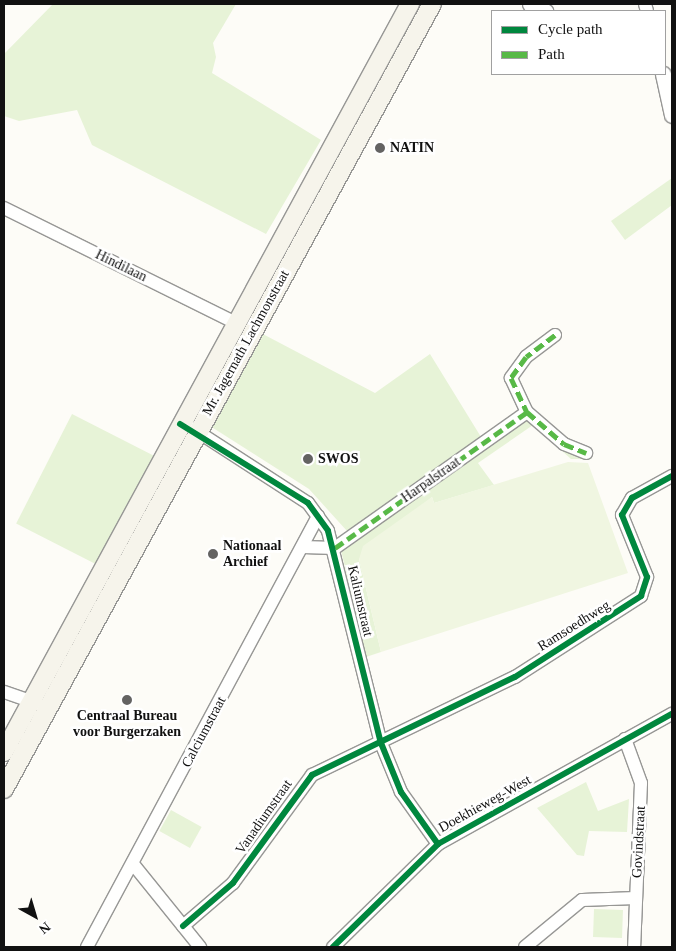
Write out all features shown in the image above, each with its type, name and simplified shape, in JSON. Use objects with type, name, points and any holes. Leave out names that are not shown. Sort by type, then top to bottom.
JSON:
[{"type":"main road","name":"Mr. Jagernath Lachmonstraat","points":[[4,752],[180,424],[238,324],[410,4]]},
{"type":"main road","name":"Mr. Jagernath Lachmonstraat","points":[[4,789],[432,4]]},
{"type":"street","points":[[530,4],[543,10]]},
{"type":"street","points":[[663,75],[672,114]]},
{"type":"street","name":"Hindilaan","points":[[4,208],[238,324]]},
{"type":"street","points":[[555,335],[526,357],[511,378],[527,412],[564,444],[586,453]]},
{"type":"street","name":"Harpalstraat","points":[[335,548],[527,412]]},
{"type":"street","name":"Kaliumstraat","points":[[180,424],[198,431],[308,504],[318,516],[335,548],[381,743],[401,792],[438,844]]},
{"type":"street","name":"Ramsoedhweg","points":[[381,743],[515,678],[641,596],[647,577],[622,515],[632,498],[672,476]]},
{"type":"street","name":"Calciumstraat","points":[[88,947],[318,516]]},
{"type":"street","points":[[303,547],[335,548]]},
{"type":"street","points":[[4,692],[48,708]]},
{"type":"street","name":"Doekhieweg-West","points":[[333,947],[438,844],[672,714]]},
{"type":"street","name":"Govindstraat","points":[[626,739],[641,783],[634,947]]},
{"type":"street","name":"Vanadiumstraat","points":[[183,926],[233,883],[304,780],[381,743]]},
{"type":"street","points":[[133,864],[200,947]]},
{"type":"street","points":[[525,947],[582,900],[636,898]]},
{"type":"green space","points":[[53,4],[236,4],[213,43],[216,57],[212,73],[321,140],[266,234],[92,145],[77,110],[19,121],[4,116],[4,54]]},
{"type":"green space","points":[[351,136],[198,422],[193,423],[191,417]]},
{"type":"green space","points":[[672,178],[672,205],[625,240],[611,221]]},
{"type":"green space","points":[[259,332],[375,393],[430,354],[481,437],[347,531],[309,489],[210,426]]},
{"type":"green space","points":[[72,414],[155,456],[99,566],[16,524]]},
{"type":"green space","points":[[529,418],[592,459],[571,459],[533,425],[478,463],[494,485],[434,503],[432,497],[359,559],[381,652],[366,657],[341,550]]},
{"type":"green space","points":[[568,462],[588,463],[628,573],[381,652],[359,559],[363,546],[432,497],[434,503]]},
{"type":"green space","points":[[586,782],[598,811],[629,799],[627,832],[589,831],[584,856],[577,855],[537,808]]},
{"type":"green space","points":[[171,810],[202,827],[190,848],[159,831]]},
{"type":"green space","points":[[594,909],[623,910],[622,938],[593,937]]},
{"type":"marked path","points":[[555,335],[526,357],[511,378],[527,412],[564,444],[586,453]]},
{"type":"marked path","points":[[335,548],[527,412]]},
{"type":"cycle path","points":[[180,424],[308,503],[328,531],[381,743],[401,792],[438,844]]},
{"type":"cycle path","points":[[183,926],[233,883],[312,775],[515,677],[641,596],[647,577],[622,515],[632,498],[672,476]]},
{"type":"cycle path","points":[[333,947],[438,844],[672,714]]},
{"type":"place","name":"NATIN","points":[[380,148]]},
{"type":"place","name":"SWOS","points":[[308,459]]},
{"type":"place","name":"Nationaal Archief","points":[[213,554]]},
{"type":"place","name":"Centraal Bureau voor Burgerzaken","points":[[127,700]]}]
